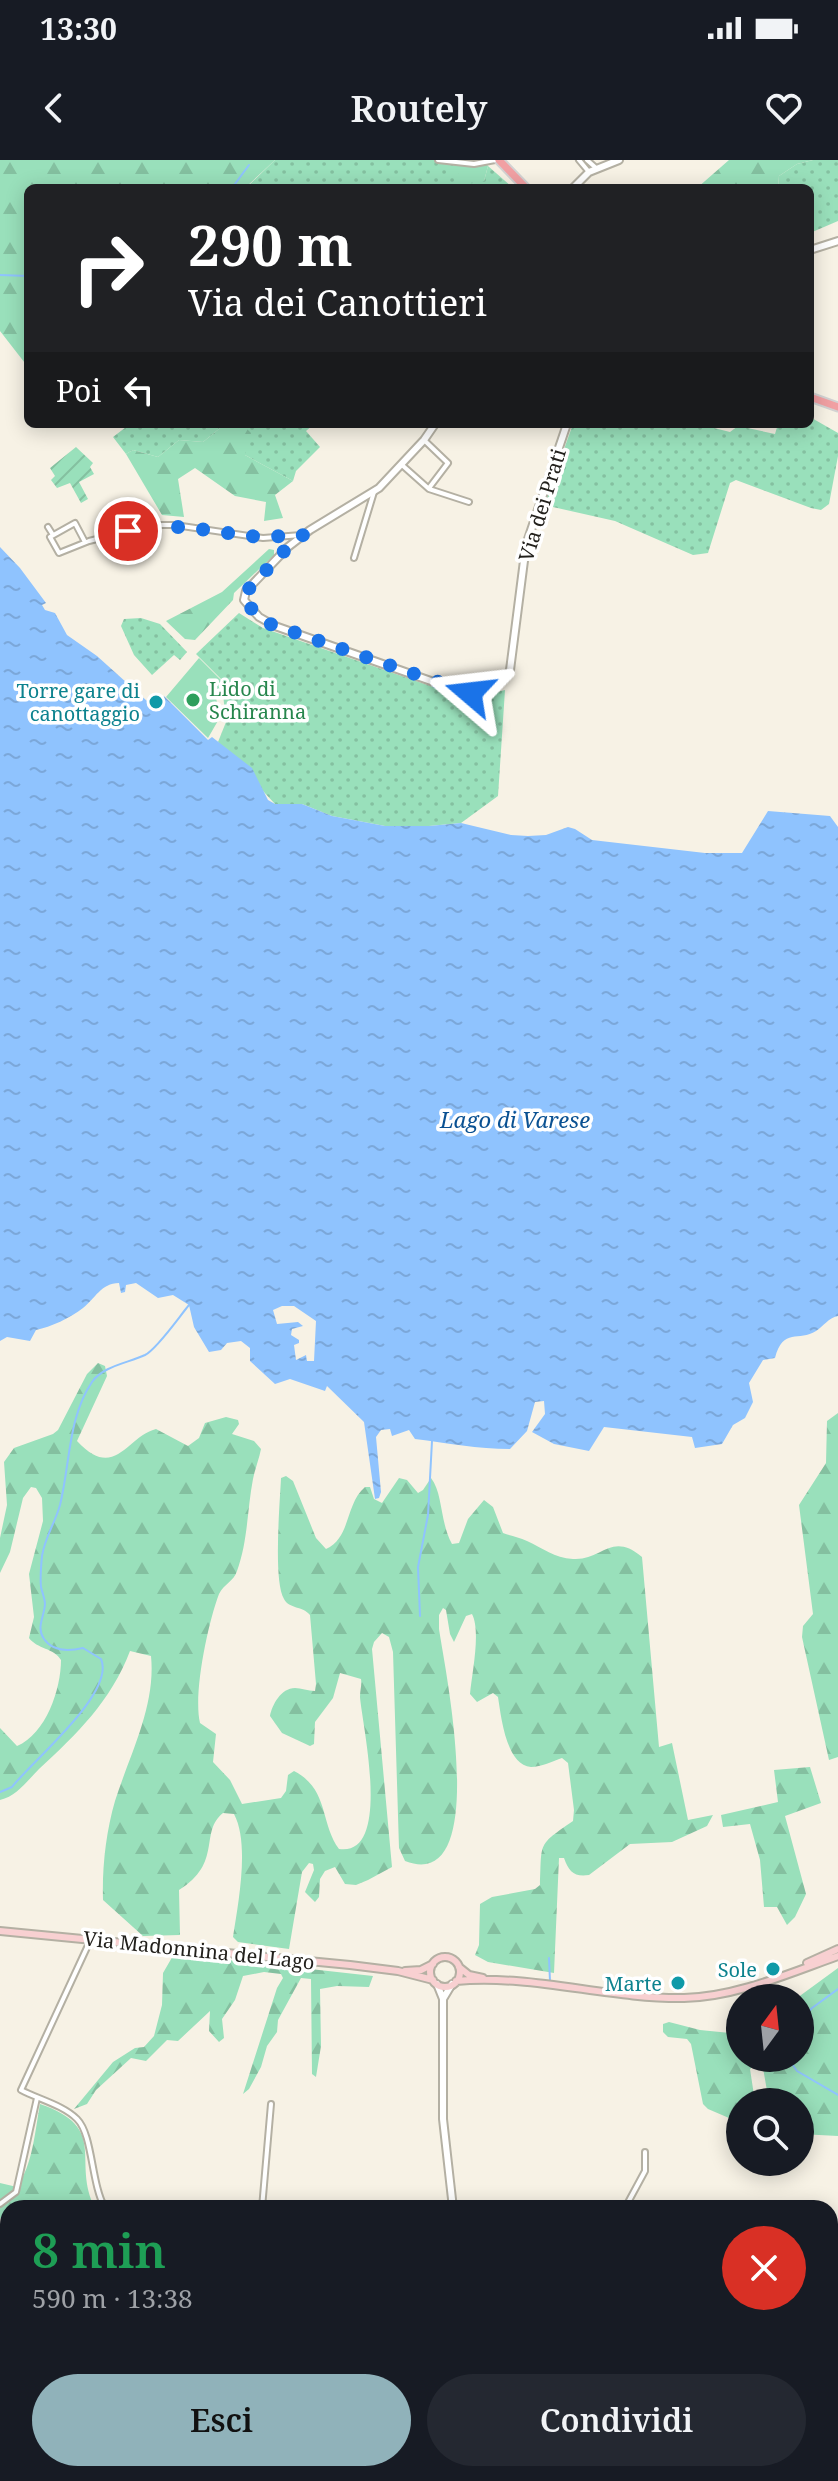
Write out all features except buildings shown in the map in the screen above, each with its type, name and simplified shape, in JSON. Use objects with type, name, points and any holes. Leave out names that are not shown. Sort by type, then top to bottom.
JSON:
[{"type":"main road","points":[[497,160],[522,184]]},
{"type":"main road","points":[[814,398],[838,407]]},
{"type":"main road","name":"Via Madonnina del Lago","points":[[0,1931],[398,1971],[421,1970],[433,1964]]},
{"type":"main road","points":[[778,1976],[838,1949]]},
{"type":"main road","points":[[494,1981],[469,1975],[454,1959],[445,1957],[433,1964],[431,1975],[435,1982],[447,1986],[494,1981],[683,1998],[716,1995],[838,1956]]},
{"type":"main road","points":[[454,1983],[459,1967]]},
{"type":"main road","name":"Via Madonnina del Lago","points":[[398,1971],[435,1982]]},
{"type":"street","points":[[438,160],[474,164],[497,160]]},
{"type":"street","points":[[579,160],[592,170]]},
{"type":"street","points":[[587,160],[592,170]]},
{"type":"street","points":[[577,184],[592,170],[619,160]]},
{"type":"street","points":[[814,249],[838,241]]},
{"type":"street","points":[[85,542],[75,523],[50,537],[59,553],[85,542],[158,525],[263,538],[303,535],[374,492],[402,465],[432,428]]},
{"type":"street","name":"Via dei Prati","points":[[303,535],[258,578],[243,597],[259,617],[275,626],[470,693],[486,692],[504,680],[511,664],[526,545],[566,428]]},
{"type":"street","points":[[424,440],[448,463],[429,488]]},
{"type":"street","points":[[402,465],[429,488],[469,502]]},
{"type":"street","points":[[354,558],[374,492]]},
{"type":"street","points":[[48,527],[53,535]]},
{"type":"street","points":[[90,1940],[21,2090],[76,2118],[84,2129],[100,2200]]},
{"type":"street","points":[[435,1982],[443,1999],[443,2119],[452,2200]]},
{"type":"street","points":[[443,1999],[454,1983]]},
{"type":"street","points":[[5,2200],[16,2192],[37,2098]]},
{"type":"street","points":[[263,2200],[271,2104]]},
{"type":"street","points":[[629,2200],[645,2171],[645,2152]]},
{"type":"green space","points":[[0,160],[275,160],[249,184],[24,184],[24,362],[0,331]]},
{"type":"green space","points":[[275,160],[449,160],[457,162],[484,181],[488,166],[508,184],[250,184]]},
{"type":"green space","points":[[449,160],[484,160],[488,166],[484,181],[468,184],[458,173],[457,162]]},
{"type":"green space","points":[[729,160],[813,160],[797,164],[779,176],[778,184],[702,184]]},
{"type":"green space","points":[[813,160],[838,160],[838,221],[814,231],[814,184],[778,184],[779,176],[797,164]]},
{"type":"green space","points":[[814,419],[838,433],[838,456],[829,504],[821,510],[811,508],[736,480],[730,483],[708,553],[693,555],[615,521],[544,505],[572,428],[714,428],[730,432],[735,428],[747,428],[775,434],[777,428],[814,428]]},
{"type":"green space","points":[[125,428],[220,428],[203,442],[179,440],[158,457],[133,450],[126,454],[113,437]]},
{"type":"green space","points":[[220,428],[246,428],[251,433],[245,455],[293,481],[275,495],[283,518],[264,521],[266,502],[235,496],[195,468],[178,479],[184,517],[162,515],[126,454],[133,450],[158,457],[179,440],[203,442]]},
{"type":"green space","points":[[242,428],[309,428],[306,431],[320,447],[296,471],[293,481],[245,455]]},
{"type":"green space","points":[[76,447],[93,463],[90,467],[94,474],[79,482],[88,499],[81,503],[70,483],[57,488],[51,480],[55,476],[50,468]]},
{"type":"green space","points":[[269,549],[274,550],[274,555],[234,593],[233,600],[195,640],[185,639],[166,621],[222,592]]},
{"type":"green space","points":[[239,613],[263,628],[468,699],[505,690],[498,796],[461,823],[429,826],[385,826],[332,816],[302,804],[275,804],[218,742],[226,722],[223,694],[230,688],[196,654]]},
{"type":"green space","points":[[141,618],[160,624],[187,652],[180,660],[174,655],[152,675],[134,655],[121,626],[124,619]]},
{"type":"green space","name":"Lido di Schiranna","points":[[199,658],[227,686],[216,696],[219,719],[208,738],[166,697]]},
{"type":"green space","points":[[98,1363],[105,1366],[107,1376],[77,1441],[90,1453],[111,1457],[156,1429],[188,1446],[199,1438],[205,1423],[226,1417],[238,1420],[239,1424],[232,1434],[254,1441],[261,1449],[253,1479],[241,1560],[236,1574],[219,1594],[206,1640],[198,1695],[200,1723],[216,1734],[213,1762],[230,1780],[242,1804],[281,1798],[286,1791],[288,1775],[294,1771],[305,1778],[319,1797],[339,1849],[355,1846],[365,1832],[370,1812],[361,1679],[340,1673],[333,1698],[315,1722],[314,1744],[310,1746],[282,1733],[270,1716],[275,1702],[285,1691],[295,1688],[315,1691],[316,1684],[310,1615],[286,1602],[281,1590],[278,1541],[281,1478],[286,1476],[293,1481],[316,1538],[326,1549],[340,1537],[354,1502],[365,1487],[370,1487],[374,1499],[382,1503],[399,1478],[407,1480],[418,1493],[431,1478],[438,1492],[452,1544],[459,1543],[468,1519],[484,1500],[493,1507],[503,1533],[554,1555],[583,1558],[622,1547],[642,1557],[659,1747],[672,1743],[688,1820],[713,1815],[707,1826],[672,1842],[630,1844],[589,1875],[573,1872],[564,1858],[559,1858],[554,1973],[488,1962],[475,1955],[479,1945],[480,1904],[492,1897],[535,1889],[540,1885],[544,1846],[553,1835],[573,1821],[574,1810],[568,1763],[562,1758],[535,1767],[523,1764],[510,1749],[498,1697],[493,1693],[477,1702],[470,1694],[475,1621],[472,1614],[466,1616],[454,1642],[443,1608],[439,1615],[439,1629],[454,1727],[456,1812],[448,1844],[432,1862],[405,1861],[399,1848],[393,1652],[389,1637],[382,1633],[372,1649],[392,1867],[356,1885],[345,1884],[335,1867],[325,1871],[315,1902],[305,1892],[314,1870],[313,1864],[309,1863],[302,1872],[289,1949],[238,1942],[233,1937],[241,1874],[241,1841],[234,1814],[223,1813],[212,1829],[201,1869],[193,1880],[179,1890],[180,1935],[143,1936],[103,1900],[103,1875],[112,1813],[150,1693],[151,1656],[130,1651],[113,1686],[92,1716],[21,1788],[0,1800],[0,1728],[17,1746],[36,1732],[55,1697],[61,1660],[29,1638],[34,1617],[29,1574],[43,1521],[42,1498],[36,1488],[31,1487],[23,1498],[10,1552],[0,1573],[0,1538],[7,1505],[4,1462],[14,1448],[58,1430],[87,1374]]},
{"type":"green space","points":[[838,1413],[838,1757],[829,1760],[802,1637],[803,1626],[813,1614],[799,1505],[826,1463],[827,1421]]},
{"type":"green space","points":[[810,1767],[821,1803],[785,1816],[806,1894],[795,1917],[787,1925],[777,1907],[764,1907],[760,1860],[750,1824],[723,1827],[721,1815],[778,1802],[774,1770]]},
{"type":"green space","points":[[174,1954],[373,1976],[369,1987],[320,1989],[321,2046],[316,2077],[312,2074],[311,1979],[301,1978],[278,2020],[277,2032],[267,2046],[261,2067],[243,2094],[277,1988],[283,1978],[281,1974],[264,1972],[243,1976],[235,2000],[222,2019],[224,2038],[219,2042],[209,2031],[210,2011],[178,2041],[167,2040],[146,2061],[131,2058],[96,2090],[87,2104],[74,2109],[113,2062],[135,2048],[144,2047],[154,2036],[162,2005],[163,1973]]},
{"type":"green space","points":[[838,1968],[838,2136],[814,2135],[814,2088],[767,2088],[764,2072],[814,2072],[814,1986]]},
{"type":"green space","points":[[669,2022],[726,2033],[726,2072],[750,2072],[753,2088],[726,2088],[726,2117],[703,2104],[691,2044],[687,2039],[668,2037],[663,2032],[663,2024]]},
{"type":"green space","points":[[40,2104],[61,2113],[75,2124],[85,2147],[86,2175],[92,2200],[0,2200],[0,2183],[17,2187],[33,2147]]},
{"type":"water","name":"Lago di Varese","points":[[0,547],[46,603],[42,605],[45,610],[55,613],[67,635],[97,656],[147,701],[152,700],[158,706],[164,696],[208,740],[212,737],[252,768],[268,800],[275,804],[302,804],[332,816],[385,826],[461,823],[528,836],[546,835],[568,827],[592,840],[705,853],[742,853],[768,811],[830,816],[838,827],[838,1316],[810,1334],[787,1339],[778,1348],[775,1358],[763,1360],[749,1383],[753,1402],[745,1418],[733,1425],[722,1444],[695,1448],[692,1437],[604,1427],[589,1451],[554,1444],[532,1432],[545,1414],[544,1401],[535,1402],[527,1431],[510,1449],[415,1439],[409,1430],[392,1436],[390,1429],[381,1430],[376,1437],[381,1492],[375,1499],[364,1422],[327,1386],[325,1391],[290,1379],[275,1384],[250,1361],[250,1348],[241,1341],[227,1343],[221,1350],[209,1352],[194,1327],[189,1305],[173,1295],[158,1298],[136,1283],[126,1285],[125,1292],[121,1293],[119,1283],[113,1284],[72,1315],[36,1330],[30,1341],[7,1337],[0,1341]],"holes":[[[294,1306],[316,1321],[314,1361],[307,1361],[306,1355],[296,1360],[294,1345],[299,1340],[291,1335],[292,1329],[303,1326],[298,1322],[277,1324],[273,1310]]]},
{"type":"waterway","points":[[461,161],[472,160]]},
{"type":"waterway","points":[[235,184],[249,165]]},
{"type":"waterway","points":[[0,275],[24,276]]},
{"type":"waterway","points":[[0,1792],[12,1787],[69,1726],[96,1690],[102,1673],[101,1659],[83,1648],[67,1650],[52,1646],[44,1639],[41,1630],[45,1604],[41,1583],[42,1556],[60,1505],[78,1410],[97,1377],[150,1352],[189,1305]]},
{"type":"waterway","points":[[420,1616],[418,1567],[428,1515],[432,1441]]},
{"type":"waterway","points":[[549,1958],[550,1981]]},
{"type":"waterway","points":[[814,2007],[838,1989]]},
{"type":"waterway","points":[[799,2072],[838,2095]]},
{"type":"place","name":"Lido di Schiranna","points":[[193,700]]},
{"type":"place","name":"Torre gare di canottaggio","points":[[156,702]]},
{"type":"place","name":"Sole","points":[[773,1969]]},
{"type":"place","name":"Marte","points":[[678,1983]]},
{"type":"route","points":[[128,531],[166,525],[263,538],[303,535],[244,594],[245,603],[259,617],[311,639],[470,693]]}]
